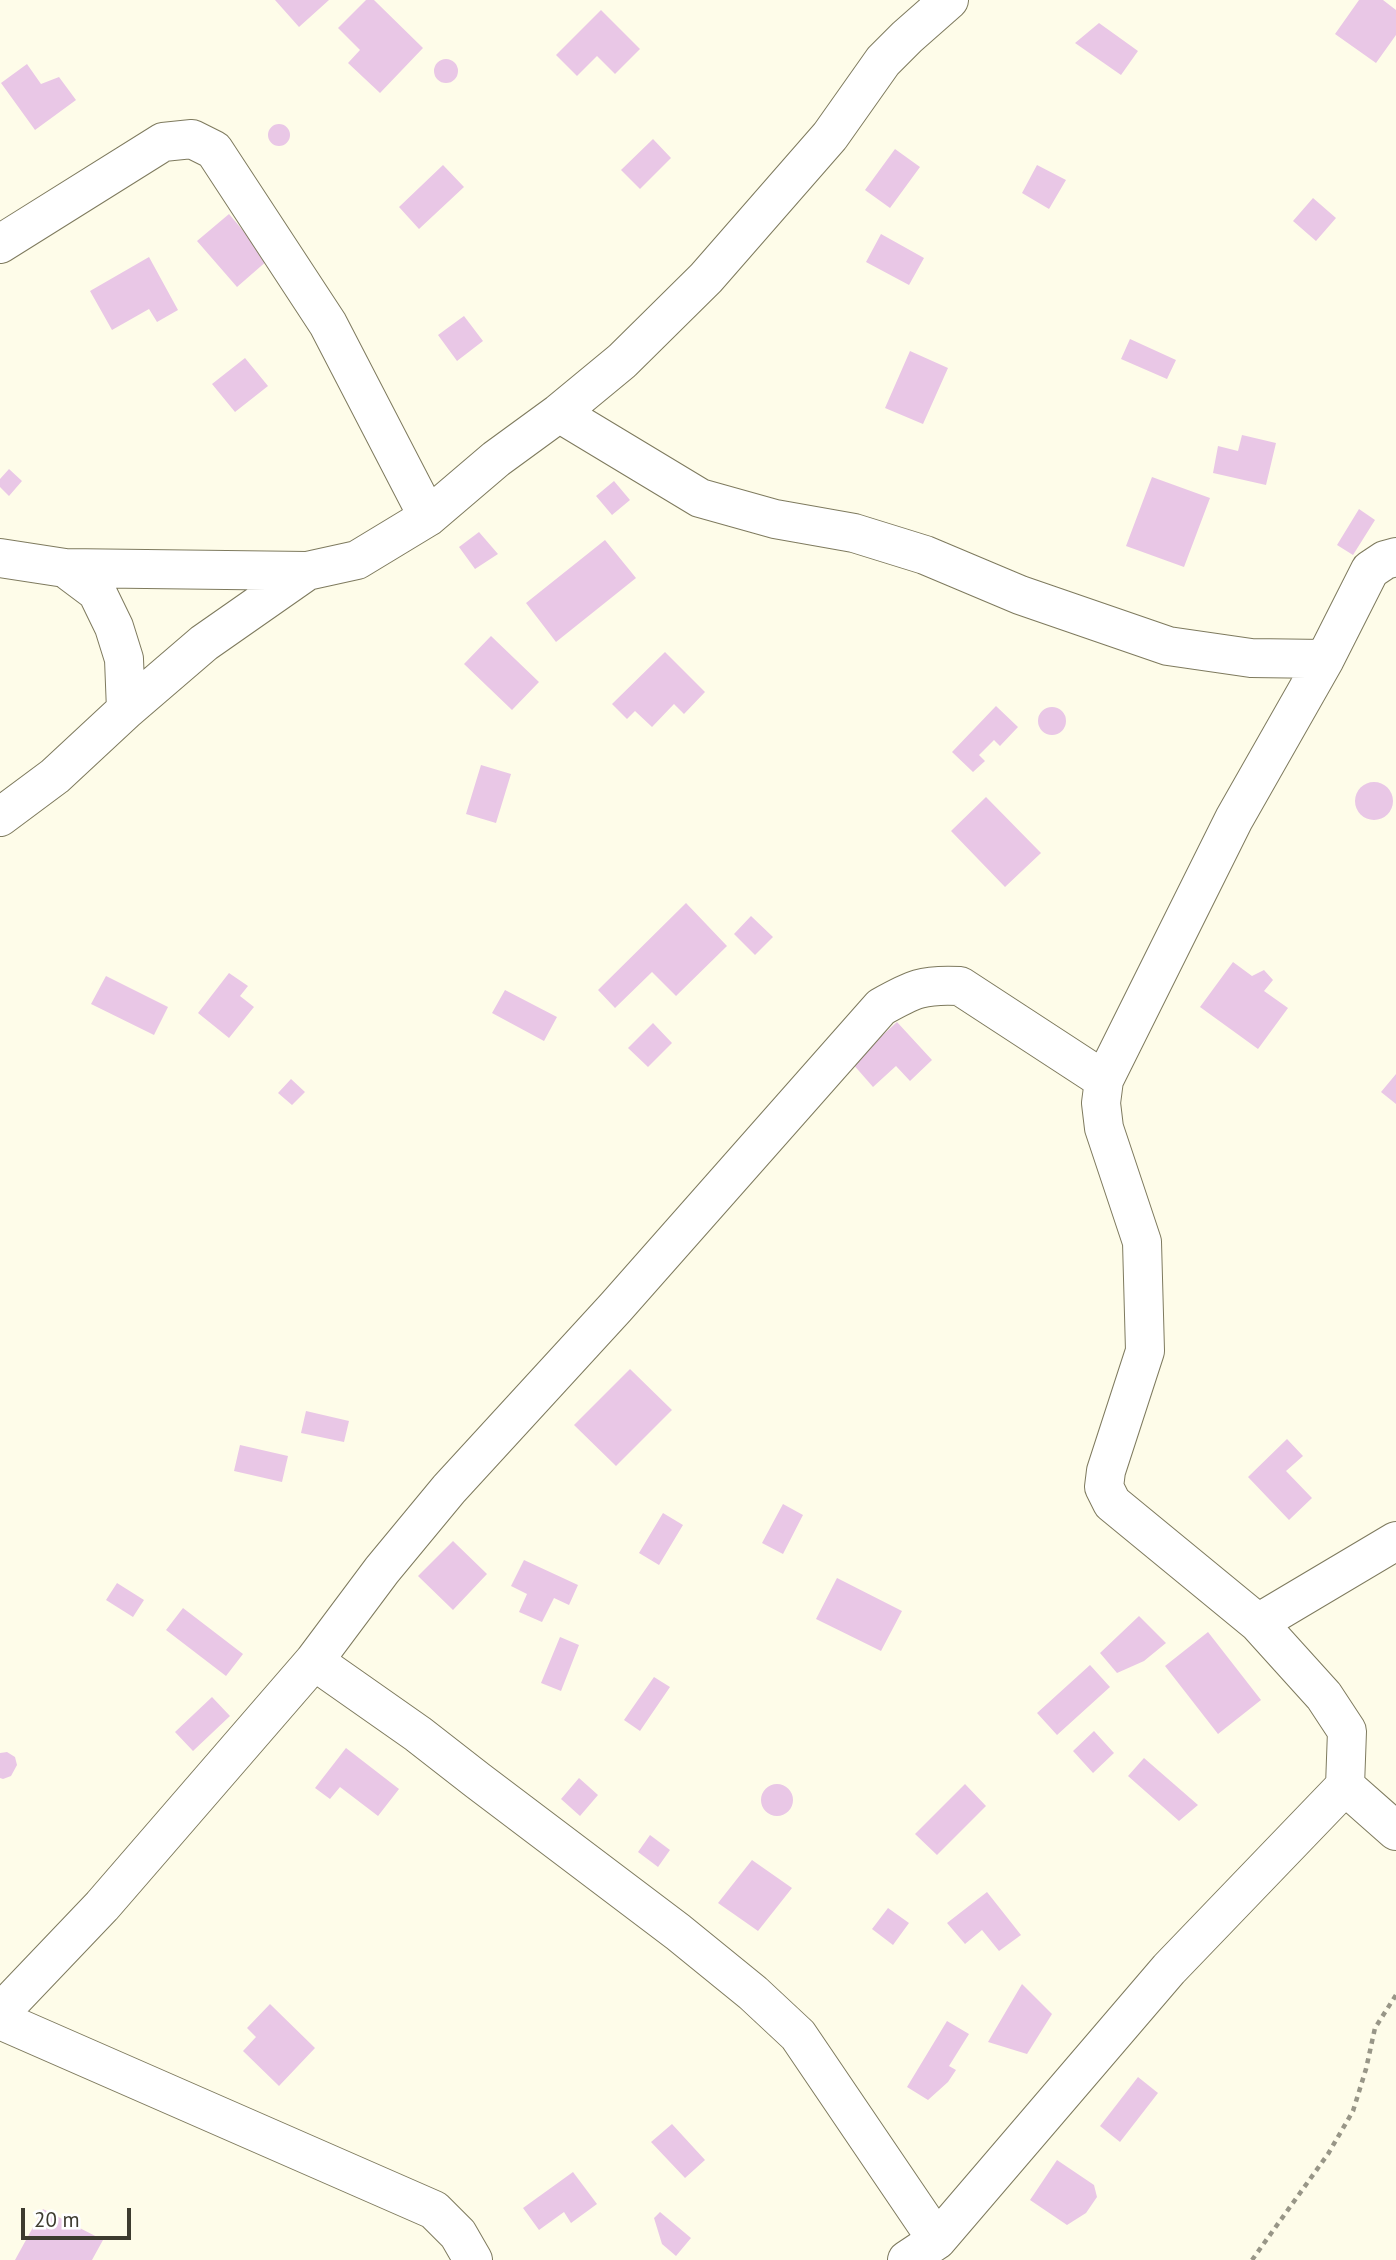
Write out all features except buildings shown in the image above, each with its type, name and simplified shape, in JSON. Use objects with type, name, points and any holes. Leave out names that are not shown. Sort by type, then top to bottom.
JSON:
[{"type":"street","points":[[0,558],[65,568],[307,571],[357,560],[428,517],[496,459],[559,413],[622,361],[706,278],[830,136],[883,61],[949,0]]},
{"type":"street","points":[[0,244],[163,142],[192,139],[214,150],[328,324],[428,517]]},
{"type":"street","points":[[559,413],[700,498],[775,519],[854,533],[902,547],[1020,595],[1168,646],[1251,658],[1325,659]]},
{"type":"street","points":[[314,1661],[418,1734],[678,1932],[753,1993],[798,2035],[922,2250],[1169,1969],[1345,1786],[1347,1731],[1324,1696],[1258,1623],[1112,1503],[1104,1487],[1106,1471],[1145,1352],[1142,1242],[1104,1128],[1101,1103],[1104,1080],[1234,819],[1325,659],[1370,570],[1385,560],[1396,557]]},
{"type":"street","points":[[65,568],[97,592],[114,627],[124,660],[126,710]]},
{"type":"street","points":[[0,817],[55,776],[204,643],[307,571]]},
{"type":"street","points":[[0,2012],[102,1906],[314,1661],[382,1570],[449,1489],[616,1307],[881,1007],[913,989],[935,984],[960,986],[1104,1080]]},
{"type":"street","points":[[1258,1623],[1396,1541]]},
{"type":"street","points":[[1345,1786],[1396,1831]]},
{"type":"street","points":[[0,2020],[434,2210],[458,2234],[473,2260]]},
{"type":"path","points":[[1252,2260],[1328,2154],[1353,2111],[1375,2028],[1396,1994]]}]
